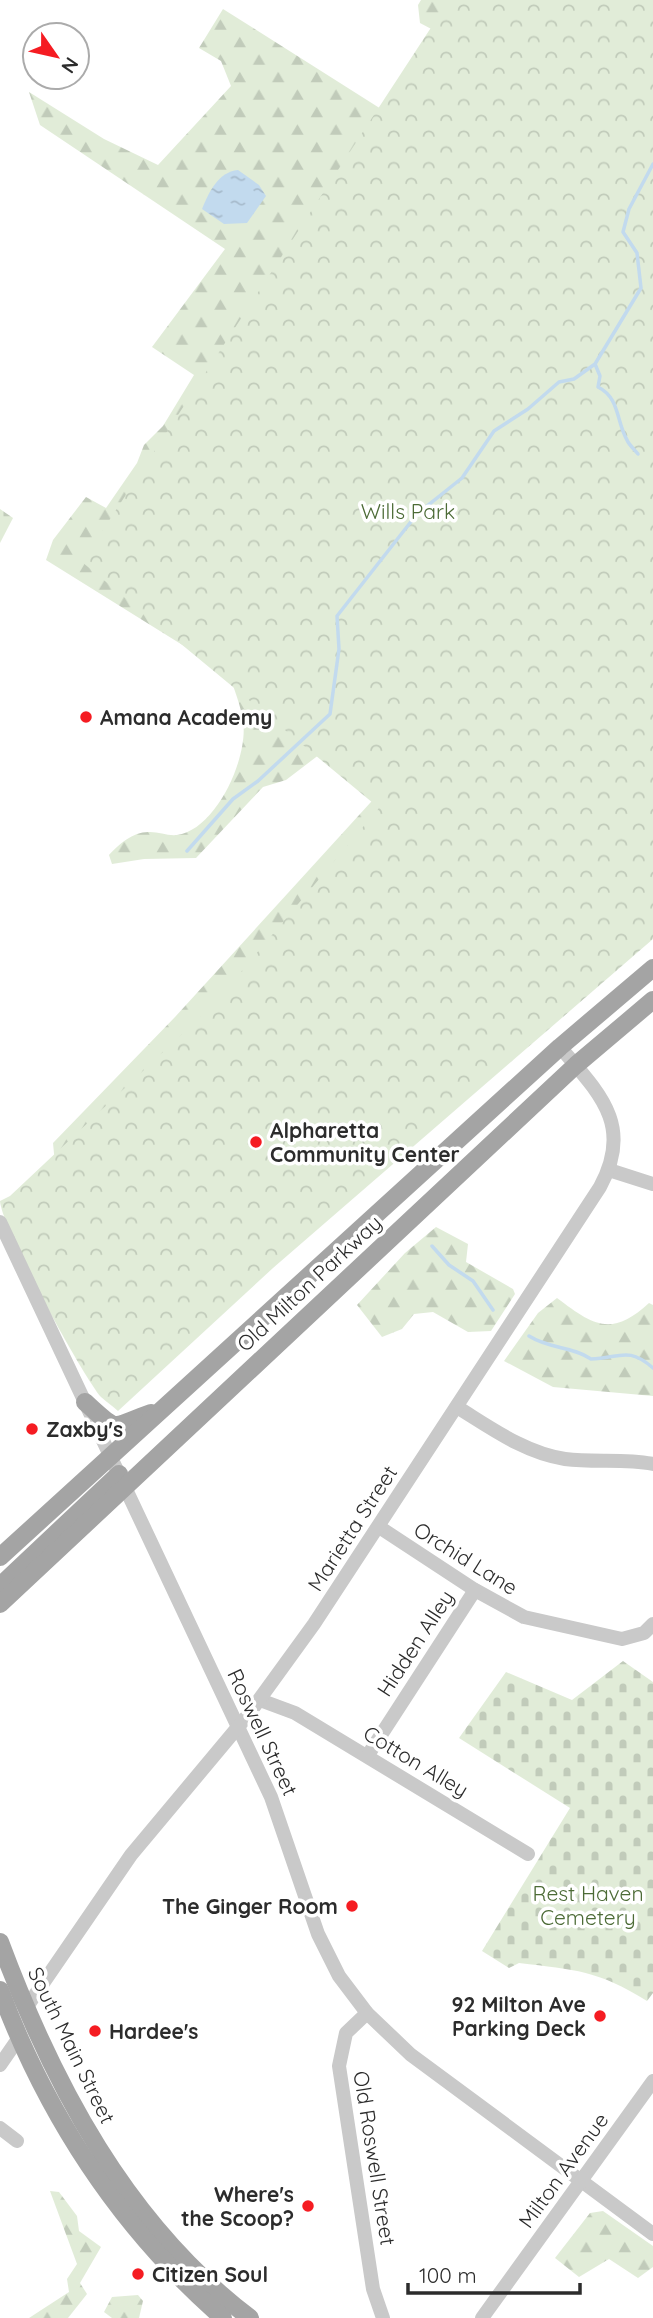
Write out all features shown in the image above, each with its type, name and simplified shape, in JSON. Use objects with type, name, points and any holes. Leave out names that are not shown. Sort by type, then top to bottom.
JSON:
[{"type":"main road","name":"Old Milton Parkway","points":[[0,1557],[119,1474],[165,1409],[560,1046],[653,968]]},
{"type":"main road","name":"Old Milton Parkway","points":[[0,1604],[119,1474],[576,1065],[653,1000]]},
{"type":"main road","points":[[85,1402],[107,1422],[117,1426],[131,1424],[165,1409]]},
{"type":"main road","points":[[0,1586],[119,1474]]},
{"type":"main road","name":"South Main Street","points":[[0,1942],[26,2008],[79,2120],[122,2185],[177,2250],[214,2309]]},
{"type":"main road","points":[[0,1967],[14,2005],[26,2008]]},
{"type":"main road","name":"South Main Street","points":[[0,1990],[18,2039],[68,2135],[103,2188],[142,2238],[214,2309],[250,2318]]},
{"type":"main road","points":[[18,2039],[30,2040],[50,2081],[64,2090]]},
{"type":"street","name":"Marietta Street","points":[[26,2008],[131,1855],[260,1700],[379,1527],[609,1170],[615,1148],[611,1119],[603,1101],[560,1046]]},
{"type":"street","points":[[609,1170],[653,1184]]},
{"type":"street","name":"Roswell Street","points":[[0,1222],[271,1797],[323,1947],[339,1976],[367,2013],[424,2065],[653,2234]]},
{"type":"street","points":[[457,1407],[510,1440],[547,1454],[577,1460],[653,1464]]},
{"type":"street","name":"Orchid Lane","points":[[379,1527],[475,1590],[524,1618],[630,1639],[644,1633],[653,1624]]},
{"type":"street","name":"Hidden Alley","points":[[368,1755],[475,1590]]},
{"type":"street","name":"Cotton Alley","points":[[260,1700],[281,1707],[368,1755],[528,1854]]},
{"type":"street","name":"Old Roswell Street","points":[[367,2013],[346,2033],[339,2066],[376,2303],[383,2318]]},
{"type":"street","points":[[0,2065],[18,2039]]},
{"type":"street","name":"Milton Avenue","points":[[482,2318],[653,2081]]},
{"type":"street","points":[[0,2128],[18,2141]]},
{"type":"green space","points":[[421,0],[653,0],[453,777],[55,1164],[53,1143],[175,1017],[391,780],[324,751],[286,780],[263,787],[196,858],[144,859],[112,864],[109,855],[133,836],[144,832],[177,835],[191,830],[205,820],[227,790],[235,772],[241,753],[242,715],[229,674],[46,560],[53,540],[86,497],[106,508],[137,463],[144,445],[163,426],[194,375],[152,347],[225,249],[40,125],[29,92],[104,139],[158,165],[231,86],[221,61],[199,48],[223,9],[389,114],[437,32],[420,23],[418,5]]},
{"type":"green space","name":"Wills Park","points":[[449,0],[653,0],[653,939],[273,1268],[118,1411],[101,1397],[61,1332],[14,1240],[0,1201],[10,1196],[213,1005],[379,808],[82,562]]},
{"type":"green space","points":[[0,509],[13,518],[0,543]]},
{"type":"green space","points":[[436,1227],[468,1244],[466,1262],[513,1289],[515,1294],[491,1331],[468,1332],[433,1312],[414,1314],[402,1329],[382,1337],[357,1305],[405,1253]]},
{"type":"green space","points":[[557,1298],[581,1315],[602,1324],[624,1321],[649,1303],[653,1305],[653,1396],[553,1387],[504,1361],[538,1313]]},
{"type":"green space","name":"Rest Haven Cemetery","points":[[623,1661],[653,1682],[653,1993],[647,2001],[600,1977],[519,1963],[509,1968],[482,1951],[570,1808],[459,1738],[506,1672],[572,1700]]},
{"type":"green space","points":[[50,2191],[59,2192],[77,2216],[79,2231],[101,2247],[80,2283],[87,2294],[68,2318],[29,2318],[69,2292],[67,2279],[77,2264]]},
{"type":"green space","points":[[603,2211],[653,2246],[653,2267],[638,2278],[609,2259],[579,2277],[555,2258],[590,2213]]},
{"type":"green space","points":[[138,2295],[143,2301],[139,2318],[112,2318],[104,2312],[112,2297]]},
{"type":"water","points":[[238,170],[259,185],[266,196],[247,223],[224,224],[202,209],[220,179]]},
{"type":"waterway","points":[[187,851],[233,799],[258,781],[330,714],[339,649],[337,616],[417,514],[462,478],[494,431],[528,409],[559,382],[574,379],[595,364],[641,288],[637,253],[623,232],[629,209],[653,164]]},
{"type":"waterway","points":[[595,364],[600,376],[598,387],[610,397],[623,433],[638,454]]},
{"type":"waterway","points":[[432,1246],[449,1265],[473,1281],[493,1310]]},
{"type":"waterway","points":[[529,1336],[591,1359],[630,1355],[653,1368]]},
{"type":"place","name":"Amana Academy","points":[[86,717]]},
{"type":"place","name":"Alpharetta Community Center","points":[[256,1142]]},
{"type":"place","name":"Zaxby's","points":[[32,1429]]},
{"type":"place","name":"The Ginger Room","points":[[352,1906]]},
{"type":"place","name":"92 Milton Ave Parking Deck","points":[[600,2016]]},
{"type":"place","name":"Hardee's","points":[[95,2031]]},
{"type":"place","name":"Where's the Scoop?","points":[[308,2206]]},
{"type":"place","name":"Citizen Soul","points":[[138,2274]]}]
